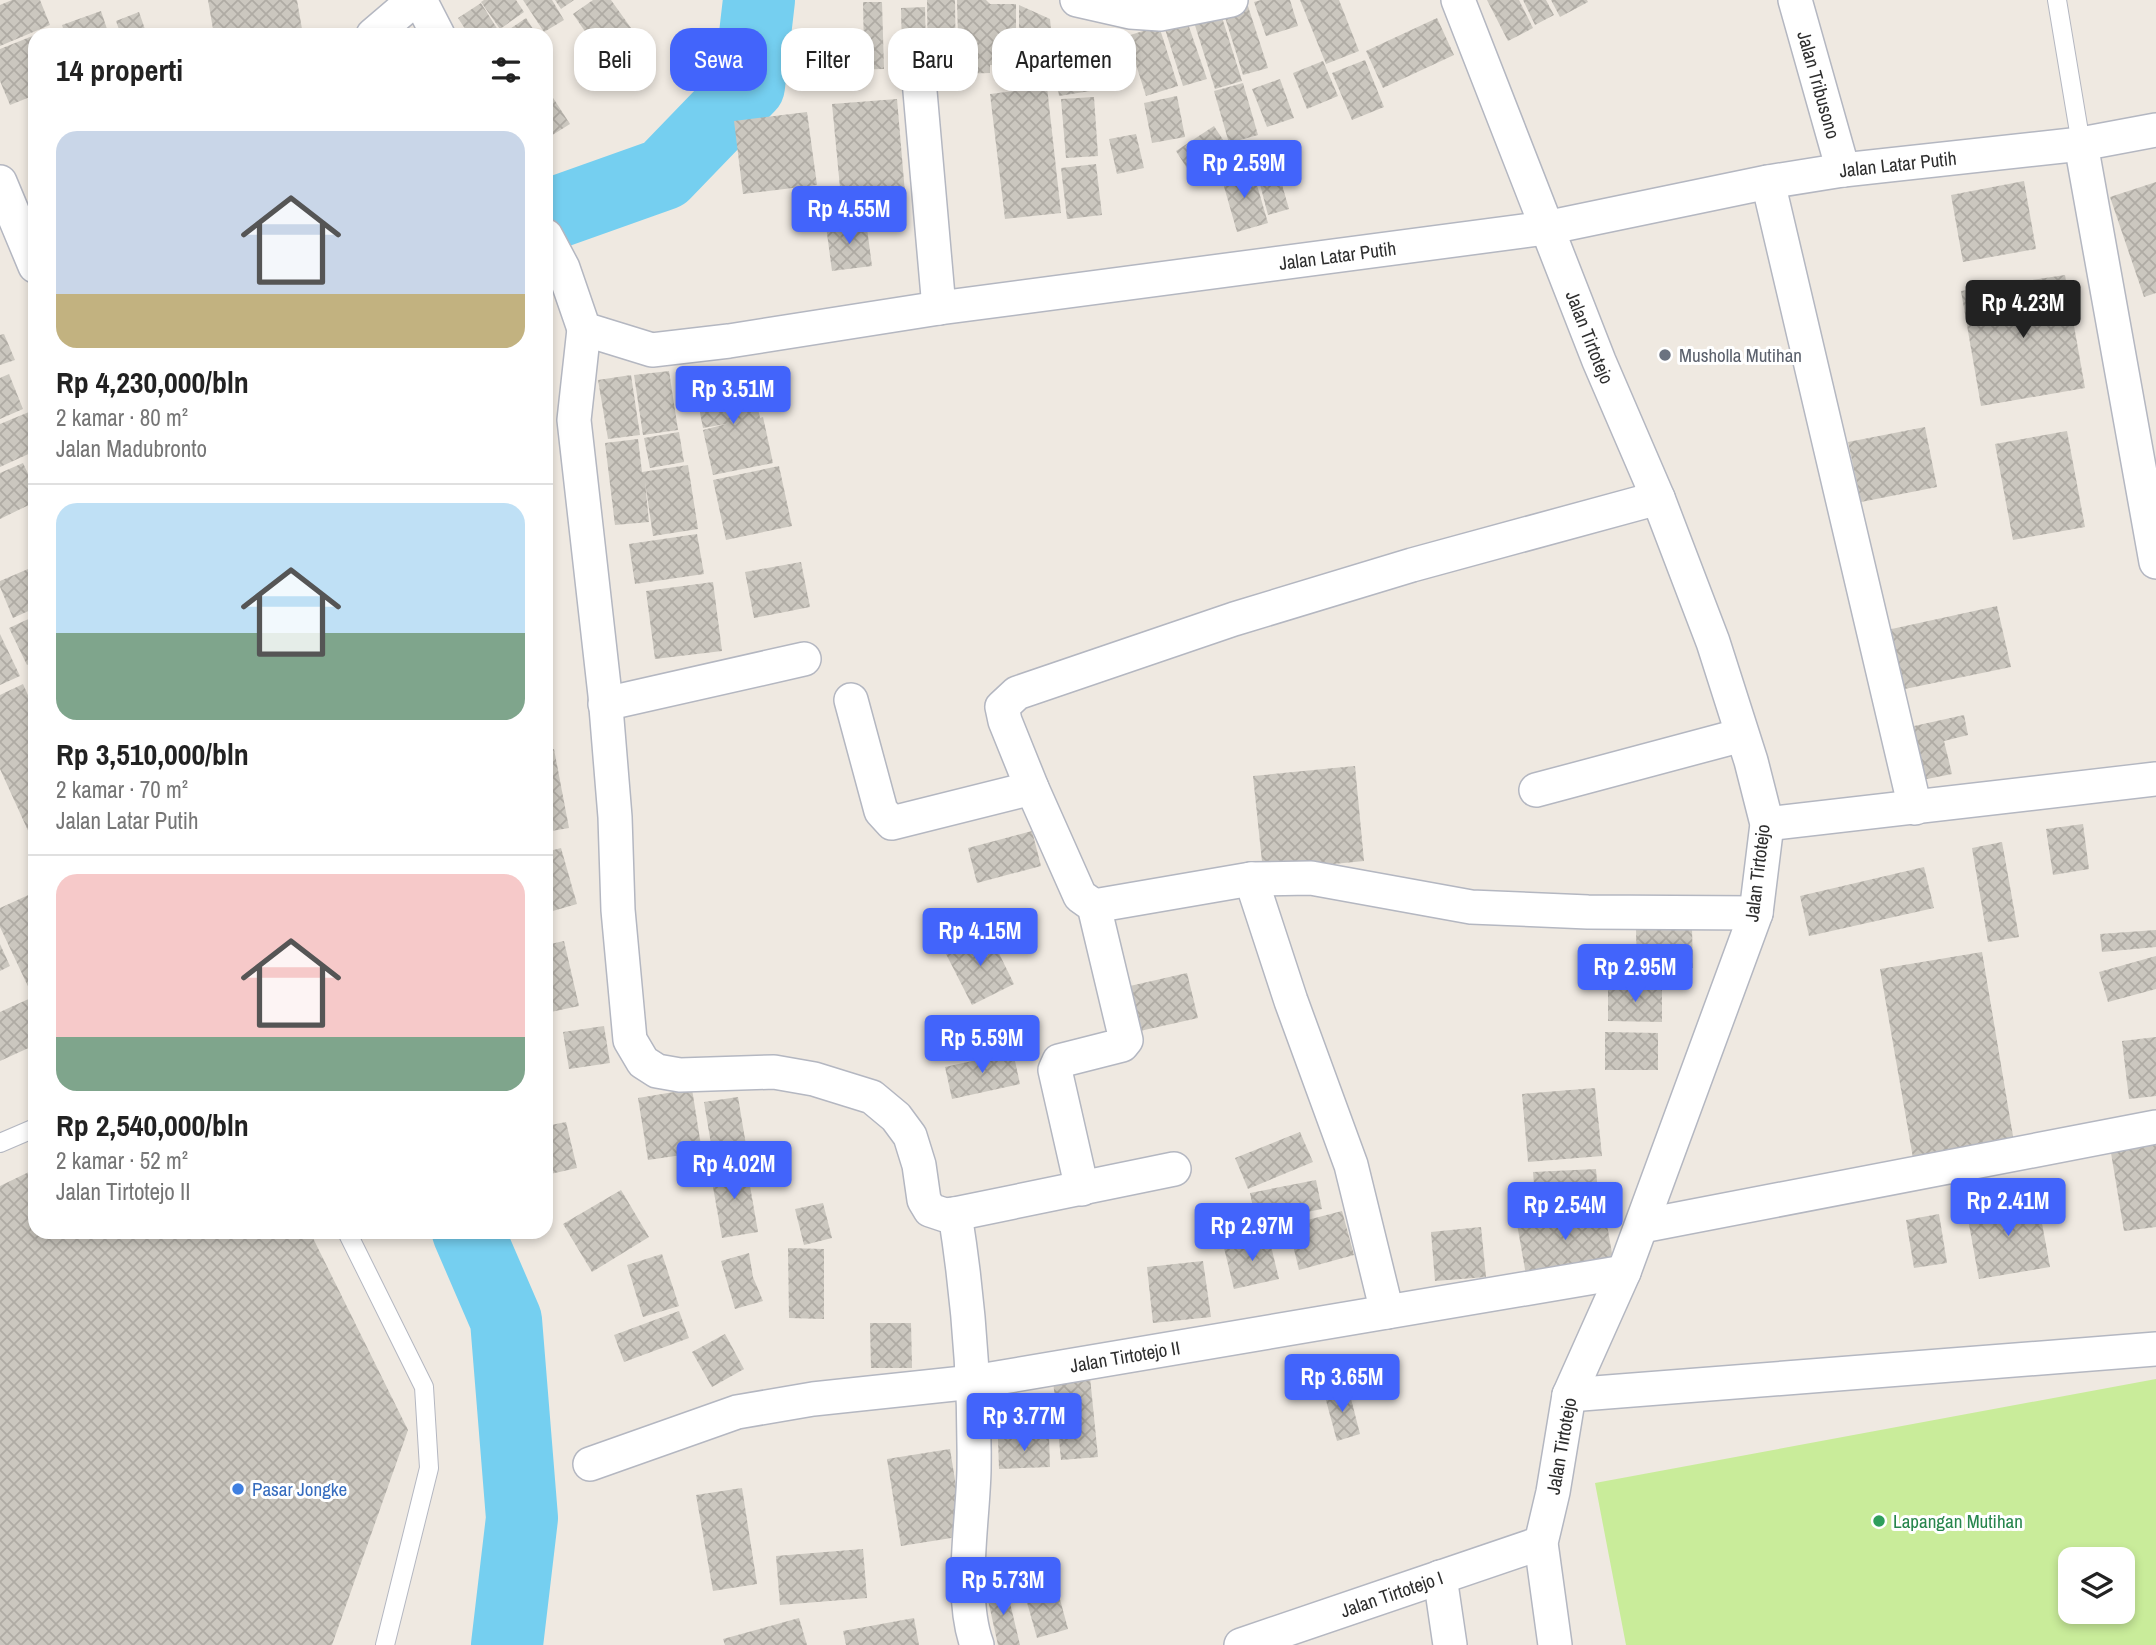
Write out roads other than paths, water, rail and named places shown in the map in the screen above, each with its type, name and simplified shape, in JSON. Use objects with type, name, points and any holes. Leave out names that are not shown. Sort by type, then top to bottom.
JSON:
[{"type":"street","points":[[381,28],[414,0]]},
{"type":"street","points":[[419,0],[434,28]]},
{"type":"street","points":[[1077,0],[1140,13],[1160,14],[1210,3]]},
{"type":"street","name":"Jalan Tirtotejo","points":[[1458,0],[1546,229],[1599,362],[1658,498],[1713,642],[1766,824],[1756,913],[1642,1226],[1569,1395],[1553,1492],[1541,1543],[1555,1645]]},
{"type":"street","name":"Jalan Tribusono","points":[[1795,0],[1843,170]]},
{"type":"street","points":[[920,91],[939,308]]},
{"type":"street","name":"Jalan Latar Putih","points":[[584,329],[652,350],[729,341],[939,308],[1546,229],[1768,182],[1843,170],[2081,144],[2156,130]]},
{"type":"street","points":[[2081,144],[2156,562]]},
{"type":"street","points":[[0,182],[28,248]]},
{"type":"street","points":[[1768,182],[1915,808]]},
{"type":"street","points":[[553,249],[563,268],[584,329],[574,421],[605,704],[615,817],[618,911],[630,1040],[643,1062],[657,1071],[680,1075],[774,1072],[814,1079],[872,1097],[896,1116],[910,1136],[919,1165],[924,1200],[930,1210],[945,1215],[1083,1189],[1174,1168]]},
{"type":"street","points":[[1083,1189],[1055,1070],[1059,1061],[1122,1045],[1126,1040],[1094,906],[1080,896],[1032,788],[1002,707],[1017,693],[1234,620],[1400,569],[1658,498]]},
{"type":"street","points":[[605,704],[804,659]]},
{"type":"street","points":[[851,700],[881,811],[892,823],[1032,788]]},
{"type":"street","points":[[1536,790],[1742,735]]},
{"type":"street","points":[[1766,824],[2156,779]]},
{"type":"street","points":[[1094,906],[1251,879],[1311,878],[1471,907],[1588,912],[1756,913]]},
{"type":"street","points":[[1251,879],[1291,1001],[1351,1166],[1387,1312]]},
{"type":"street","points":[[1642,1226],[2156,1126]]},
{"type":"street","points":[[955,1214],[972,1382],[974,1471],[969,1603],[977,1645]]},
{"type":"street","name":"Jalan Tirtotejo II","points":[[590,1464],[737,1412],[813,1399],[972,1382],[1624,1272]]},
{"type":"street","points":[[1569,1395],[2156,1349]]},
{"type":"street","name":"Jalan Tirtotejo I","points":[[1241,1645],[1541,1543]]},
{"type":"street","points":[[1440,1577],[1450,1645]]},
{"type":"lane","points":[[2057,0],[2081,144]]},
{"type":"lane","points":[[0,1143],[28,1131]]},
{"type":"lane","points":[[350,1239],[424,1387],[429,1468],[385,1645]]},
{"type":"waterway","points":[[553,214],[664,174],[749,86],[759,0]]},
{"type":"waterway","points":[[471,1239],[506,1320],[522,1518],[507,1645]]},
{"type":"place","name":"Musholla Mutihan","points":[[1665,355]]},
{"type":"place","name":"Pasar Jongke","points":[[238,1489]]},
{"type":"place","name":"Lapangan Mutihan","points":[[1879,1521]]}]
